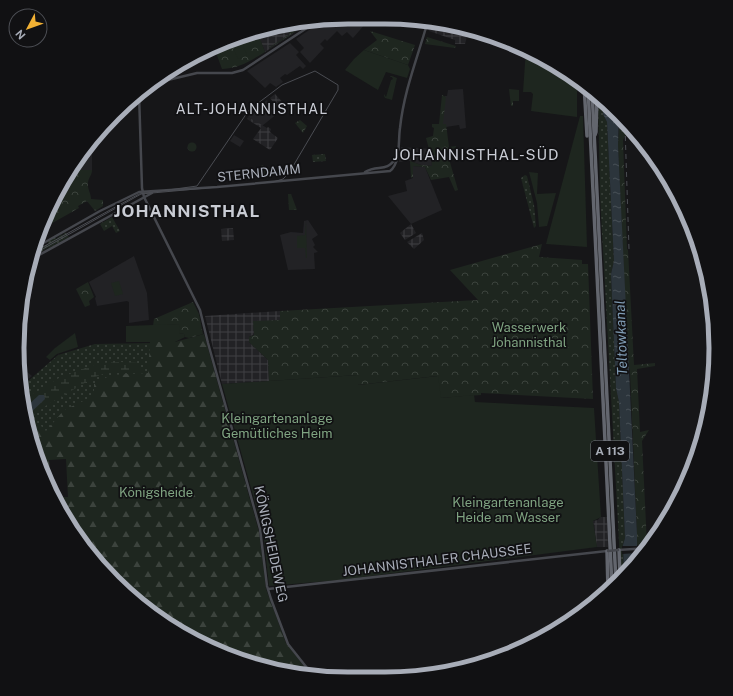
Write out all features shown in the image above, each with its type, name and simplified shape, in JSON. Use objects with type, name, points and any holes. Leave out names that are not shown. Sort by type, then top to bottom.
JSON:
[{"type":"highway","points":[[584,93],[586,124],[590,144]]},
{"type":"highway","name":"A 113","points":[[588,96],[612,579]]},
{"type":"highway","name":"A 113","points":[[592,99],[616,575]]},
{"type":"highway","points":[[594,136],[596,132],[597,102]]},
{"type":"highway","points":[[620,550],[620,571]]},
{"type":"highway","points":[[607,551],[608,583]]},
{"type":"street","points":[[166,80],[197,73],[232,72],[243,70],[309,27]]},
{"type":"street","name":"STERNDAMM","points":[[41,245],[100,211],[142,192],[390,171],[396,164],[406,89],[427,27]]},
{"type":"street","name":"KÖNIGSHEIDEWEG","points":[[139,100],[142,192],[202,315],[209,349],[261,532],[268,588],[285,640],[308,669]]},
{"type":"street","name":"STERNDAMM","points":[[37,256],[155,192]]},
{"type":"street","points":[[620,550],[639,549]]},
{"type":"street","name":"JOHANNISTHALER CHAUSSEE","points":[[268,588],[620,550]]},
{"type":"shaded area","points":[[365,24],[353,38],[347,32],[342,36],[337,31],[327,41],[325,39],[320,44],[324,48],[310,63],[300,52],[304,48],[296,39],[315,26]]},
{"type":"shaded area","points":[[302,28],[265,52],[259,36]]},
{"type":"shaded area","points":[[431,28],[467,35],[465,44],[455,44],[455,40],[429,31]]},
{"type":"shaded area","points":[[290,43],[299,52],[296,55],[306,66],[303,69],[300,66],[287,75],[285,74],[280,78],[283,82],[276,87],[270,83],[265,88],[247,71]]},
{"type":"shaded area","points":[[463,89],[466,128],[460,129],[459,125],[446,127],[442,125],[445,96],[447,96],[448,90]]},
{"type":"shaded area","points":[[275,94],[286,106],[280,111],[270,98]]},
{"type":"shaded area","points":[[267,100],[277,114],[262,126],[248,117],[251,112]]},
{"type":"shaded area","points":[[248,117],[271,129],[270,132],[278,138],[270,150],[253,139],[261,128],[247,119]]},
{"type":"shaded area","points":[[619,124],[624,129],[619,129]]},
{"type":"shaded area","points":[[234,135],[244,141],[240,147],[230,141]]},
{"type":"shaded area","points":[[401,147],[431,149],[432,166],[421,165],[410,161],[399,162]]},
{"type":"shaded area","points":[[92,150],[92,170],[78,170]]},
{"type":"shaded area","points":[[413,166],[425,167],[442,210],[411,224],[388,196],[407,191],[405,181],[413,178]]},
{"type":"shaded area","points":[[308,220],[318,235],[312,239],[315,245],[313,247],[318,252],[314,253],[315,269],[288,270],[280,235],[291,232],[303,233],[304,221]]},
{"type":"shaded area","points":[[411,224],[416,233],[405,240],[400,233]]},
{"type":"shaded area","points":[[233,228],[234,240],[222,241],[221,229]]},
{"type":"shaded area","points":[[422,233],[424,240],[414,249],[407,242]]},
{"type":"shaded area","points":[[134,256],[147,293],[149,320],[129,323],[129,302],[127,301],[97,306],[96,297],[89,282]]},
{"type":"shaded area","points":[[280,311],[280,320],[249,337],[249,342],[268,360],[269,381],[222,384],[205,316]]},
{"type":"shaded area","points":[[25,370],[32,376],[26,381]]},
{"type":"shaded area","points":[[600,517],[607,517],[608,547],[597,547],[593,521],[598,520]]},
{"type":"green space","points":[[301,28],[270,48],[267,44],[270,47],[290,34],[287,30],[290,29],[292,32]]},
{"type":"green space","points":[[370,31],[415,45],[408,65],[364,50],[377,40]]},
{"type":"green space","points":[[469,35],[482,39],[468,38]]},
{"type":"green space","points":[[259,36],[265,52],[240,66],[222,69],[216,52]]},
{"type":"green space","points":[[427,37],[456,46],[455,48],[425,44]]},
{"type":"green space","points":[[241,42],[247,55],[238,59],[232,46]]},
{"type":"green space","points":[[364,50],[408,65],[410,69],[407,78],[386,72],[378,90],[345,70]]},
{"type":"green space","points":[[526,56],[547,67],[577,87],[577,117],[531,111],[533,94],[531,92],[523,92]]},
{"type":"green space","points":[[391,76],[397,78],[392,100],[385,98],[384,96],[384,94],[386,97],[391,80],[393,79]]},
{"type":"green space","points":[[509,89],[519,90],[519,101],[513,101],[513,106],[511,106]]},
{"type":"green space","points":[[442,95],[446,97],[443,124],[446,124],[449,147],[456,146],[456,148],[447,152],[458,190],[455,191],[449,177],[431,180],[425,167],[413,166],[413,177],[411,178],[410,161],[421,165],[432,166],[431,149],[429,149],[426,138],[433,136],[434,128],[432,127],[432,124],[439,124]]},
{"type":"green space","points":[[598,103],[603,108],[603,114],[607,122],[614,261],[611,274],[616,388],[619,402],[625,538],[623,545],[624,567],[621,570],[600,196]]},
{"type":"green space","points":[[580,116],[583,116],[587,247],[546,244]]},
{"type":"green space","points":[[300,120],[307,126],[303,133],[295,123]]},
{"type":"green space","points":[[619,129],[624,129],[629,134],[626,134],[623,140],[627,249],[634,365],[655,363],[655,366],[637,369],[640,432],[649,430],[642,441],[647,538],[642,545],[635,545],[637,534],[618,145]]},
{"type":"green space","points":[[190,143],[194,143],[196,147],[194,151],[190,151],[188,149],[188,145]]},
{"type":"green space","points":[[325,154],[326,161],[313,162],[312,155]]},
{"type":"green space","points":[[262,165],[274,172],[271,176],[257,178],[256,173]]},
{"type":"green space","points":[[78,170],[92,170],[88,180],[91,199],[103,200],[103,206],[95,211],[87,201],[78,206],[79,208],[49,225],[67,186]]},
{"type":"green space","points":[[529,172],[538,173],[537,194],[556,193],[547,226],[539,227],[537,203]]},
{"type":"green space","points":[[525,175],[527,176],[534,205],[536,226],[534,228],[521,178]]},
{"type":"green space","points":[[288,194],[291,194],[297,210],[289,210]]},
{"type":"green space","points":[[112,217],[120,231],[116,233],[112,226],[104,231],[100,224]]},
{"type":"green space","points":[[306,221],[307,258],[305,248],[297,248],[297,236],[305,235]]},
{"type":"green space","points":[[65,232],[69,237],[38,254],[40,249],[48,244],[48,241],[56,237],[56,239],[62,234],[63,235]]},
{"type":"green space","name":"Wasserwerk Johannisthal","points":[[542,244],[539,257],[582,260],[582,264],[588,264],[593,399],[481,393],[481,395],[440,398],[437,376],[357,385],[358,375],[269,381],[268,360],[249,342],[249,337],[254,335],[253,321],[280,320],[280,311],[478,300],[450,270]]},
{"type":"green space","points":[[119,281],[123,294],[115,296],[111,283]]},
{"type":"green space","points":[[88,282],[94,297],[89,301],[90,305],[85,307],[76,289]]},
{"type":"green space","points":[[193,302],[199,314],[203,334],[189,338],[185,337],[184,334],[178,333],[179,324],[153,326],[154,319]]},
{"type":"green space","points":[[180,324],[179,333],[184,334],[185,337],[175,342],[126,342],[126,326]]},
{"type":"green space","points":[[75,333],[78,347],[57,354],[50,360],[46,357],[55,348]]},
{"type":"green space","name":"Königsheide","points":[[204,334],[259,532],[266,589],[286,643],[306,669],[264,661],[244,655],[205,639],[186,629],[134,592],[104,562],[79,528],[60,497],[68,497],[66,459],[49,460],[50,474],[49,472],[41,452],[33,425],[38,423],[46,431],[64,410],[94,396],[94,384],[111,375],[148,373],[150,342],[175,342]]},
{"type":"green space","points":[[155,343],[155,377],[101,399],[46,432],[34,426],[26,383],[58,355],[95,344]]},
{"type":"green space","points":[[99,363],[139,363],[141,368],[139,371],[109,372],[95,377],[47,405],[31,417],[28,398],[32,394],[59,378]]},
{"type":"green space","points":[[358,375],[358,385],[438,376],[441,398],[474,395],[475,402],[594,408],[601,517],[593,521],[597,547],[340,580],[269,586],[263,531],[222,384]]},
{"type":"water","name":"Teltowkanal","points":[[603,108],[619,124],[618,145],[637,534],[637,552],[624,567],[623,545],[625,538],[619,402],[616,388],[611,274],[614,261],[607,122],[603,114]]},
{"type":"water","points":[[39,395],[44,395],[45,399],[30,413],[29,404]]},
{"type":"pier","points":[[622,546],[638,546],[638,550],[636,553],[622,554]]},
{"type":"tram line","points":[[39,251],[141,194],[273,182],[283,179],[289,173],[338,90],[338,85],[315,71],[282,85],[249,110],[197,186],[139,194],[40,249]]},
{"type":"railway","points":[[625,130],[629,249]]},
{"type":"district","name":"ALT-JOHANNISTHAL","points":[[252,109]]},
{"type":"district","name":"JOHANNISTHAL-SÜD","points":[[476,154]]},
{"type":"district","name":"JOHANNISTHAL","points":[[187,211]]},
{"type":"park label","name":"Kleingartenanlage Gemütliches Heim","points":[[277,426]]},
{"type":"park label","name":"Kleingartenanlage Heide am Wasser","points":[[508,510]]}]
